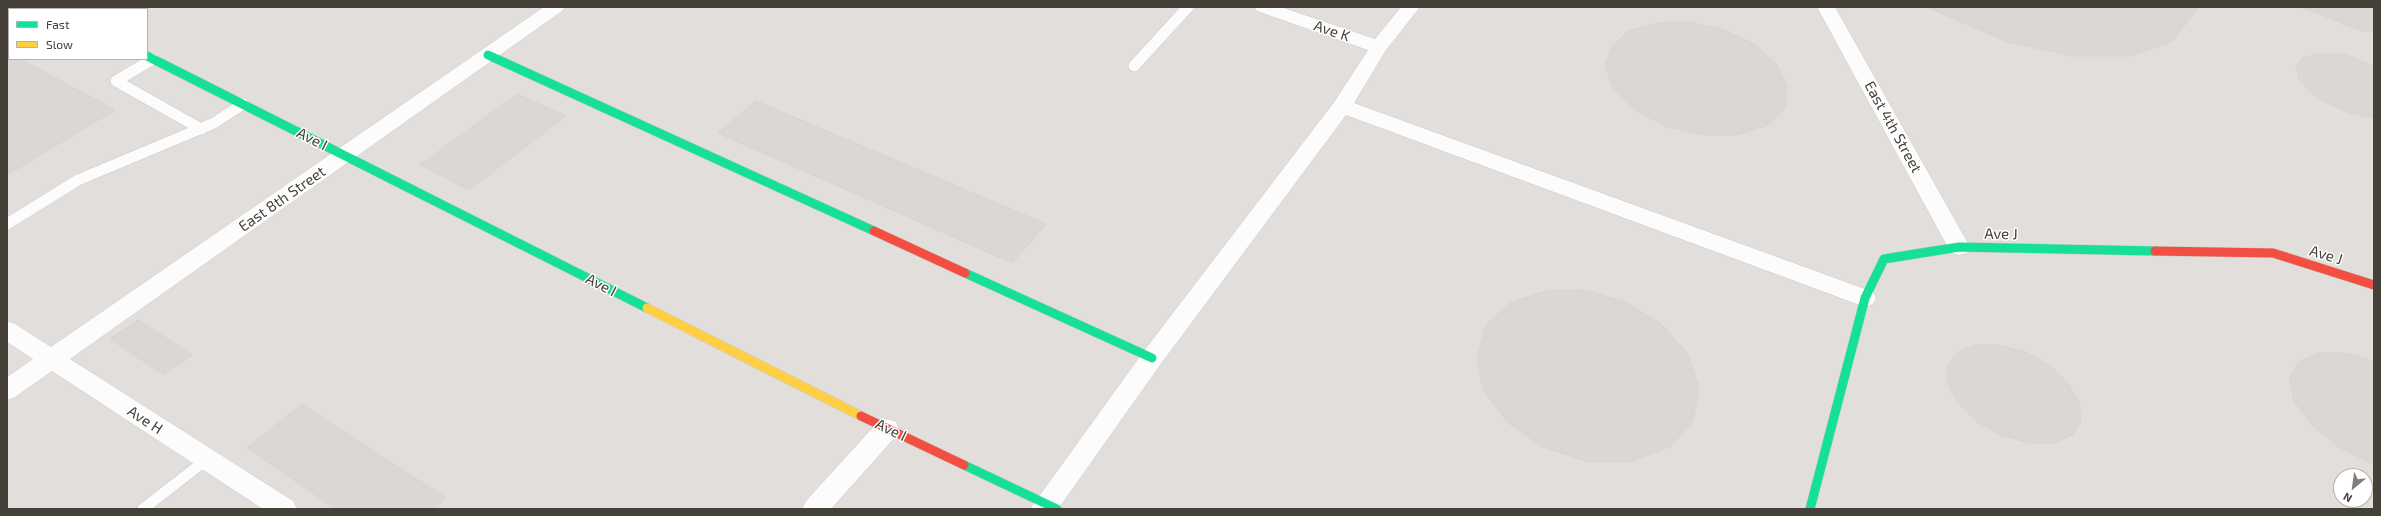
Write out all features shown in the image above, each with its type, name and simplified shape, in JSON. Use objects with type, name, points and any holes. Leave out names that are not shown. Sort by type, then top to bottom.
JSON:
[{"type":"street","name":"East 8th Street","points":[[7,390],[345,156],[556,7]]},
{"type":"street","name":"Ave K","points":[[1263,7],[1379,47]]},
{"type":"street","points":[[1049,507],[1152,358],[1342,106],[1379,47],[1411,7]]},
{"type":"street","name":"East 4th Street","points":[[1826,7],[1959,247]]},
{"type":"street","points":[[488,55],[1152,358]]},
{"type":"street","name":"Ave I","points":[[150,58],[887,429],[1049,507]]},
{"type":"street","points":[[1342,106],[1864,298]]},
{"type":"street","name":"Ave J","points":[[1810,509],[1864,298],[1884,259],[1959,247],[2273,253],[2374,285]]},
{"type":"street","name":"Ave H","points":[[7,330],[284,509]]},
{"type":"street","points":[[815,509],[887,429]]},
{"type":"lane","points":[[1134,66],[1188,7]]},
{"type":"lane","points":[[147,60],[116,81],[201,129]]},
{"type":"lane","points":[[7,224],[78,180],[201,129],[214,123],[243,104]]},
{"type":"lane","points":[[143,509],[206,460]]},
{"type":"shaded area","points":[[7,7],[2374,7],[2374,509],[7,509]]},
{"type":"building","points":[[1927,7],[2198,7],[2173,41],[2130,56],[2073,56],[2008,42]]},
{"type":"building","points":[[2302,7],[2374,7],[2374,31],[2362,31]]},
{"type":"building","points":[[1689,22],[1724,30],[1754,44],[1777,65],[1787,87],[1785,109],[1768,125],[1738,135],[1703,135],[1665,126],[1635,110],[1613,88],[1605,66],[1612,46],[1629,31],[1657,23]]},
{"type":"building","points":[[7,52],[8,60],[22,60],[115,110],[7,175]]},
{"type":"building","points":[[2315,54],[2344,54],[2374,66],[2374,118],[2350,113],[2329,104],[2310,92],[2299,79],[2296,67],[2301,59]]},
{"type":"building","points":[[517,94],[566,116],[469,190],[420,165]]},
{"type":"building","points":[[756,101],[1046,224],[1012,263],[718,133]]},
{"type":"building","points":[[1584,290],[1626,302],[1661,324],[1688,354],[1699,387],[1693,421],[1671,446],[1633,461],[1589,462],[1543,447],[1507,422],[1483,389],[1477,356],[1486,325],[1510,303],[1545,291]]},
{"type":"building","points":[[138,320],[192,355],[164,375],[110,339]]},
{"type":"building","points":[[1976,345],[1999,345],[2025,352],[2049,365],[2068,383],[2079,402],[2081,421],[2072,435],[2053,443],[2029,443],[2001,435],[1977,422],[1958,403],[1948,384],[1948,366],[1958,352]]},
{"type":"building","points":[[2318,353],[2345,353],[2374,361],[2374,465],[2339,447],[2311,424],[2294,400],[2289,378],[2298,363]]},
{"type":"building","points":[[302,404],[446,498],[434,509],[336,509],[247,448]]},
{"type":"traffic: fast","points":[[488,55],[874,231]]},
{"type":"traffic: fast","points":[[148,57],[647,308]]},
{"type":"traffic: fast","points":[[1810,509],[1865,298],[1884,259],[1959,247],[2155,251]]},
{"type":"traffic: fast","points":[[965,273],[1152,358]]},
{"type":"traffic: fast","points":[[964,465],[1057,509]]},
{"type":"traffic: slow","points":[[647,308],[861,416]]},
{"type":"traffic: jam","points":[[874,231],[965,273]]},
{"type":"traffic: jam","points":[[2155,251],[2273,253],[2374,285]]},
{"type":"traffic: jam","points":[[861,416],[964,465]]}]
